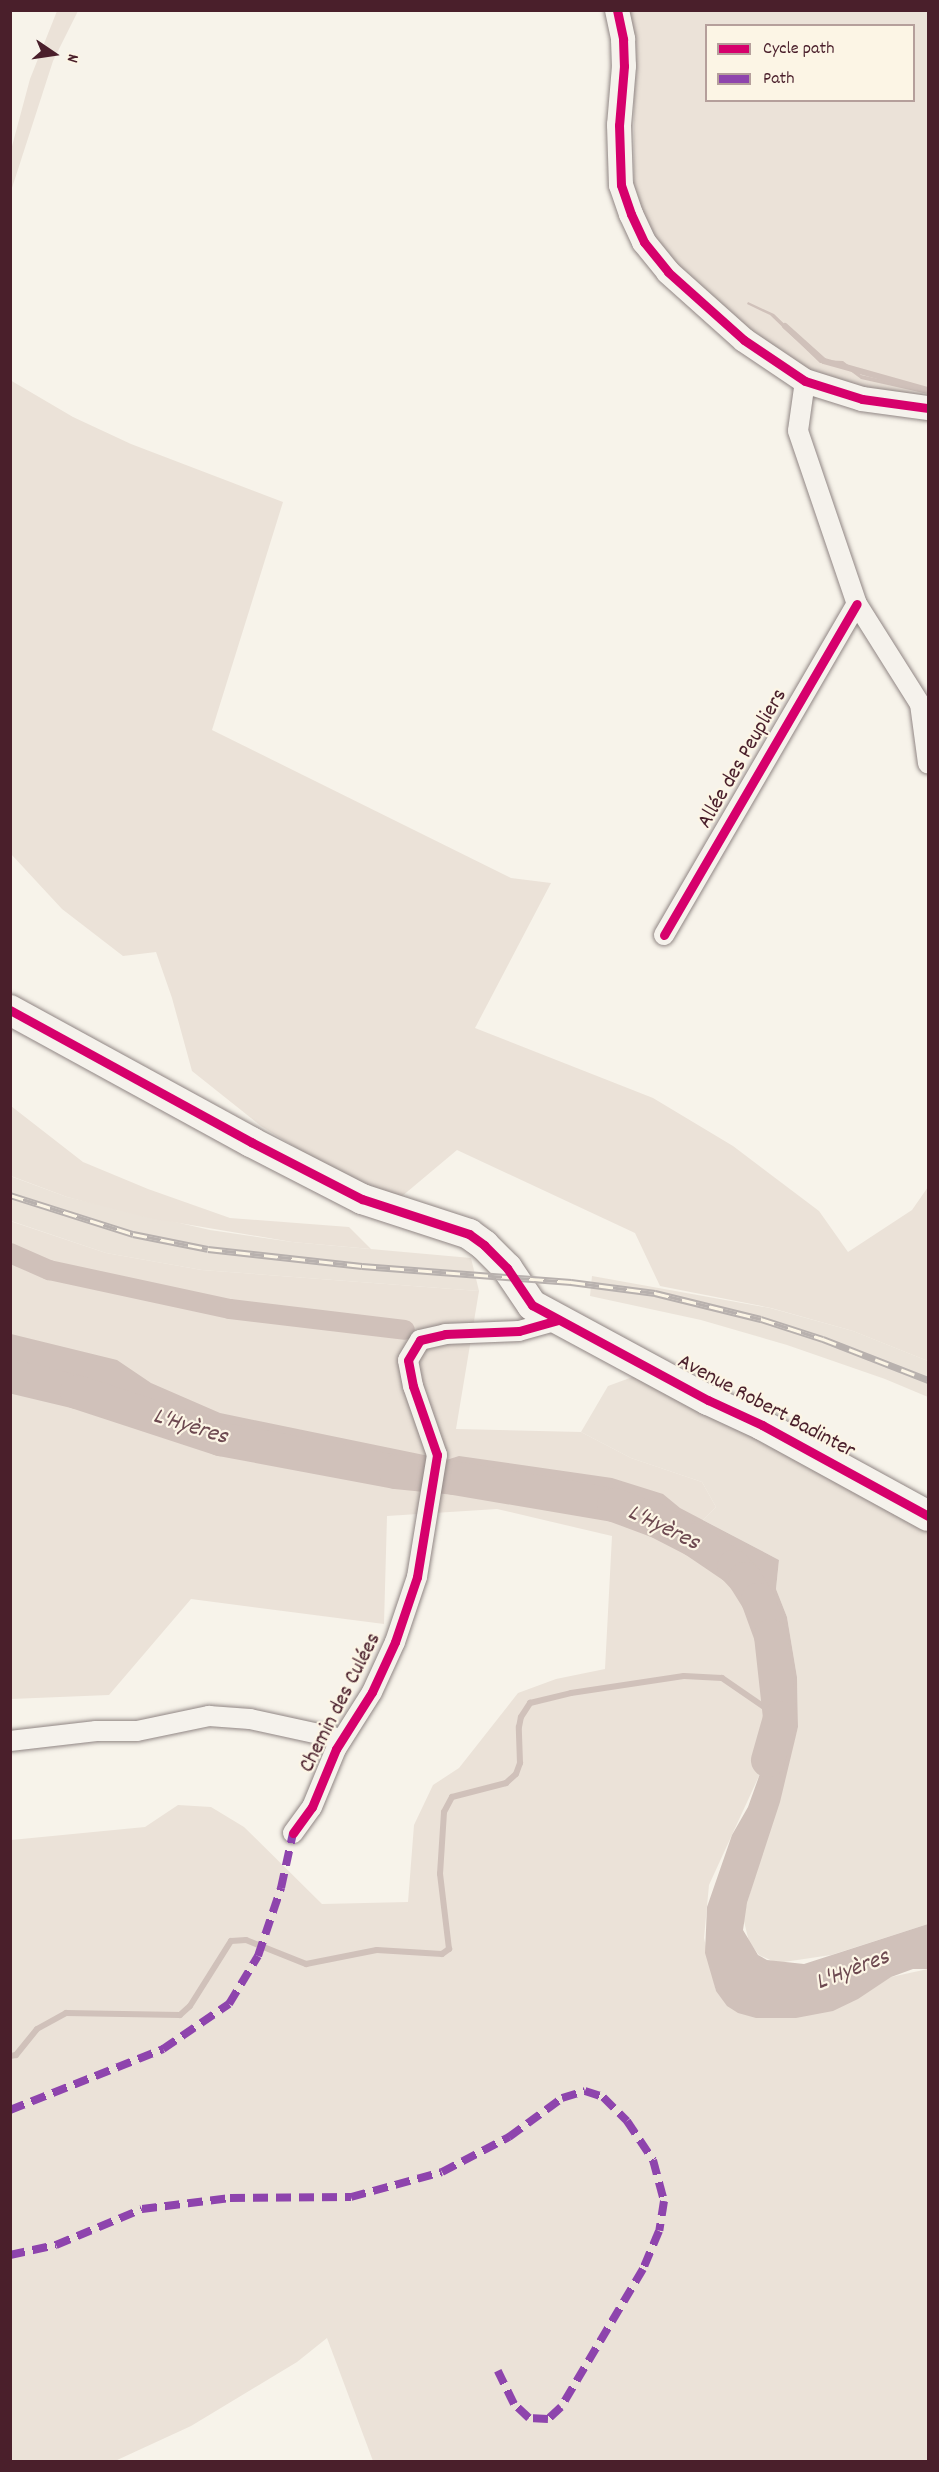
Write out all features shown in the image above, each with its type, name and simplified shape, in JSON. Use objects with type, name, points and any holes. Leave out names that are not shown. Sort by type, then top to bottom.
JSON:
[{"type":"main road","points":[[10,1010],[251,1142],[373,1203],[469,1234],[484,1245],[507,1268],[532,1305],[558,1320]]},
{"type":"main road","name":"Avenue Robert Badinter","points":[[558,1320],[708,1400],[762,1425],[928,1516]]},
{"type":"street","points":[[617,10],[624,57],[619,125],[621,185],[644,242],[668,272],[744,340],[806,381],[862,399],[928,408]]},
{"type":"street","points":[[806,381],[798,431],[857,604],[920,704],[928,763]]},
{"type":"street","name":"Allée des Peupliers","points":[[664,935],[857,604]]},
{"type":"street","name":"Chemin des Culées","points":[[293,1833],[312,1807],[342,1739],[372,1692],[395,1642],[417,1577],[436,1455],[413,1386],[408,1360],[420,1340],[445,1334],[519,1331],[558,1320]]},
{"type":"street","points":[[10,1741],[96,1731],[137,1731],[208,1716],[250,1719],[342,1739]]},
{"type":"shaded area","points":[[57,11],[78,11],[53,61],[11,191],[11,150],[30,79]]},
{"type":"shaded area","points":[[625,11],[928,11],[928,406],[794,369],[665,261],[634,210],[634,36]]},
{"type":"shaded area","points":[[10,380],[73,417],[131,444],[283,502],[212,730],[511,878],[551,883],[475,1028],[653,1098],[733,1146],[819,1211],[848,1252],[912,1210],[928,1187],[928,1361],[853,1331],[771,1308],[660,1286],[635,1233],[457,1150],[401,1197],[350,1181],[261,1126],[192,1071],[172,998],[156,952],[123,956],[62,909],[11,854]]},
{"type":"shaded area","points":[[11,1106],[83,1162],[148,1189],[230,1218],[349,1227],[371,1249],[292,1242],[149,1218],[67,1197],[11,1176]]},
{"type":"shaded area","points":[[10,1176],[67,1197],[210,1230],[292,1242],[471,1258],[479,1291],[202,1270],[106,1253],[11,1221]]},
{"type":"shaded area","points":[[10,1221],[106,1253],[202,1270],[479,1291],[456,1429],[581,1432],[631,1458],[702,1482],[716,1507],[703,1520],[683,1534],[745,1579],[771,1636],[778,1696],[759,1776],[709,1885],[704,1938],[716,1991],[891,1977],[928,1969],[928,2461],[373,2461],[327,2338],[297,2362],[191,2426],[115,2461],[11,2461],[11,1840],[145,1827],[178,1805],[211,1807],[244,1827],[322,1904],[408,1902],[414,1825],[433,1785],[459,1768],[518,1693],[556,1679],[605,1669],[612,1536],[497,1509],[387,1516],[384,1624],[191,1599],[109,1695],[11,1699]]},
{"type":"shaded area","points":[[592,1276],[770,1308],[853,1331],[928,1361],[928,1397],[885,1379],[787,1345],[701,1320],[590,1296]]},
{"type":"shaded area","points":[[649,1371],[928,1527],[928,1924],[831,1955],[777,1963],[759,1955],[749,1942],[743,1917],[798,1727],[797,1677],[787,1617],[776,1589],[779,1560],[703,1520],[716,1507],[702,1482],[631,1458],[581,1432],[608,1386]]},
{"type":"water","points":[[748,302],[774,314],[822,360],[843,361],[861,375],[928,390],[928,394],[861,379],[841,364],[820,363],[770,315],[747,304]]},
{"type":"water","points":[[11,1334],[117,1360],[151,1383],[220,1413],[429,1456],[440,1462],[459,1456],[612,1478],[663,1494],[680,1508],[779,1560],[776,1589],[787,1617],[797,1677],[798,1727],[780,1802],[747,1903],[743,1930],[758,1955],[767,1960],[804,1964],[928,1924],[928,1969],[913,1969],[891,1977],[858,1999],[833,2011],[796,2018],[756,2018],[738,2013],[727,2006],[716,1991],[705,1953],[707,1907],[732,1835],[748,1807],[780,1718],[771,1636],[758,1600],[734,1567],[694,1540],[657,1521],[614,1505],[454,1478],[396,1472],[220,1439],[77,1392],[11,1377]]},
{"type":"waterway","points":[[785,326],[824,361],[928,390]]},
{"type":"waterway","points":[[10,1253],[49,1270],[230,1309],[405,1330]]},
{"type":"waterway","name":"L'Hyères","points":[[10,1376],[77,1392],[220,1439],[396,1472],[454,1478],[614,1505],[657,1521],[694,1540],[734,1567],[745,1579],[758,1600],[771,1636],[780,1718],[768,1760]]},
{"type":"waterway","points":[[10,2056],[16,2055],[37,2029],[66,2013],[180,2015],[190,2006],[231,1941],[246,1940],[306,1964],[377,1950],[442,1954],[449,1949],[440,1874],[444,1812],[452,1797],[506,1783],[516,1774],[520,1763],[519,1727],[521,1717],[530,1703],[571,1693],[684,1676],[722,1678],[780,1718]]},
{"type":"railway","points":[[10,1195],[133,1234],[208,1249],[362,1266],[571,1282],[655,1293],[761,1319],[823,1339],[928,1380]]},
{"type":"marked path","points":[[10,2110],[163,2049],[229,2004],[258,1956],[281,1888],[293,1833]]},
{"type":"marked path","points":[[10,2255],[56,2245],[142,2209],[230,2198],[351,2197],[442,2172],[509,2137],[562,2098],[585,2091],[603,2097],[627,2121],[653,2160],[664,2201],[659,2231],[643,2269],[561,2407],[548,2419],[529,2418],[514,2404],[498,2371]]},
{"type":"cycle path","points":[[617,10],[623,39],[624,66],[619,125],[621,185],[644,242],[668,272],[744,340],[805,381],[862,399],[928,408]]},
{"type":"cycle path","points":[[664,935],[857,604]]},
{"type":"cycle path","points":[[10,1010],[251,1142],[362,1199],[469,1234],[484,1245],[507,1268],[532,1305],[708,1400],[762,1425],[928,1516]]},
{"type":"cycle path","points":[[293,1833],[312,1807],[336,1749],[372,1692],[395,1642],[417,1577],[437,1455],[413,1386],[408,1360],[420,1340],[445,1334],[519,1331],[558,1320]]}]
